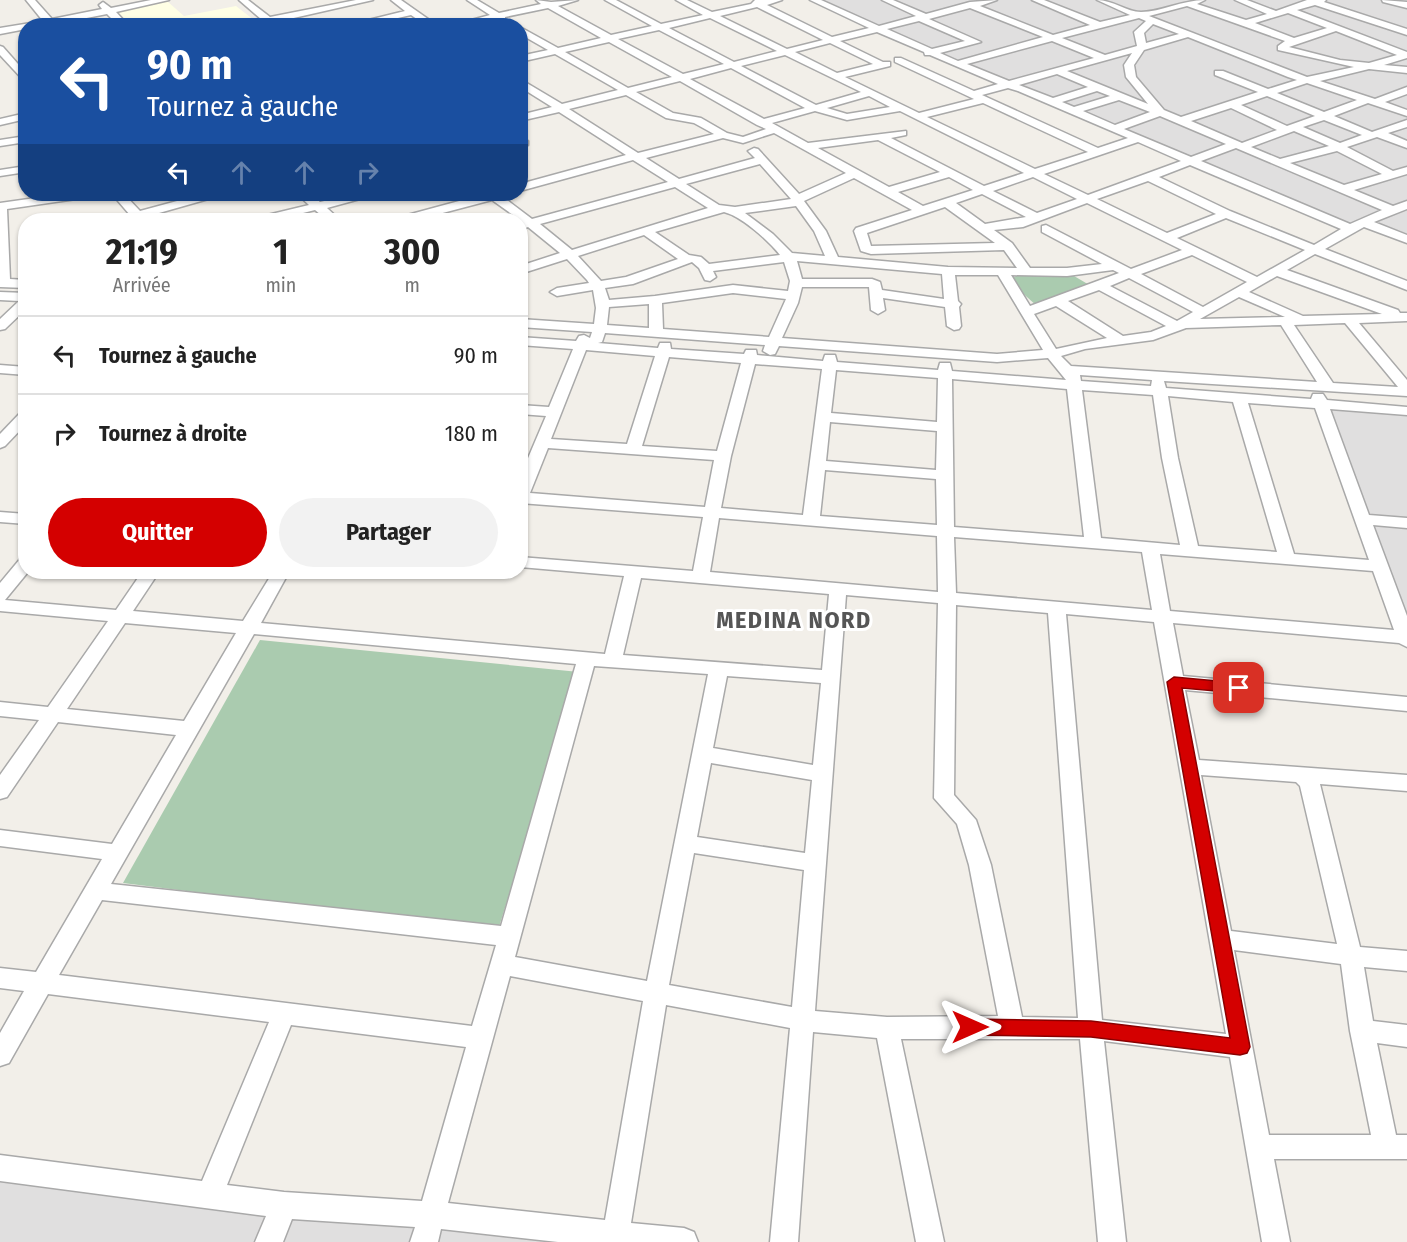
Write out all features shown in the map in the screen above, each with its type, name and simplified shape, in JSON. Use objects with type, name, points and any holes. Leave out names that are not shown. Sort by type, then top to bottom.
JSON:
[{"type":"street","points":[[30,0],[46,18]]},
{"type":"street","points":[[98,0],[117,18]]},
{"type":"street","points":[[76,18],[165,0]]},
{"type":"street","points":[[243,0],[266,18]]},
{"type":"street","points":[[293,18],[369,0]]},
{"type":"street","points":[[394,0],[422,18]]},
{"type":"street","points":[[471,0],[501,18]]},
{"type":"street","points":[[540,0],[923,211]]},
{"type":"street","points":[[489,18],[574,0]]},
{"type":"street","points":[[609,0],[814,108],[847,117],[901,108]]},
{"type":"street","points":[[680,0],[1257,282]]},
{"type":"street","points":[[748,0],[882,65]]},
{"type":"street","points":[[528,57],[778,0]]},
{"type":"street","points":[[814,0],[957,64],[1053,102],[1350,229]]},
{"type":"street","points":[[886,0],[998,52]]},
{"type":"street","points":[[957,0],[1104,58]]},
{"type":"street","points":[[528,116],[993,0]]},
{"type":"street","points":[[1036,0],[1099,24]]},
{"type":"street","points":[[1101,0],[1180,30],[1190,30],[1246,57],[1306,80],[1407,113]]},
{"type":"street","points":[[957,64],[1099,24],[1142,15],[1184,1],[1201,0]]},
{"type":"street","points":[[1239,0],[1276,14]]},
{"type":"street","points":[[1386,0],[1407,5]]},
{"type":"street","points":[[1184,1],[1286,37],[1291,42]]},
{"type":"street","points":[[1246,23],[1315,1],[1407,32]]},
{"type":"street","points":[[952,10],[972,18]]},
{"type":"street","points":[[1288,10],[1407,55]]},
{"type":"street","points":[[385,18],[413,12]]},
{"type":"street","points":[[1326,24],[1353,14]]},
{"type":"street","points":[[1212,19],[1223,16]]},
{"type":"street","points":[[1153,19],[1140,32],[1142,46],[1129,65],[1131,77],[1160,112]]},
{"type":"street","points":[[0,31],[18,28]]},
{"type":"street","points":[[1246,57],[1281,48],[1291,42],[1336,28]]},
{"type":"street","points":[[918,116],[1007,85],[1104,58],[1190,30]]},
{"type":"street","points":[[528,35],[670,116],[697,120],[723,135],[743,140],[774,130]]},
{"type":"street","points":[[1021,39],[1031,43]]},
{"type":"street","points":[[836,76],[974,41]]},
{"type":"street","points":[[1281,48],[1340,63],[1407,70]]},
{"type":"street","points":[[0,49],[17,70]]},
{"type":"street","points":[[1181,121],[1306,80],[1338,75],[1407,55]]},
{"type":"street","points":[[898,60],[1097,153]]},
{"type":"street","points":[[1058,70],[1392,210]]},
{"type":"street","points":[[1219,73],[1324,116],[1407,145]]},
{"type":"street","points":[[528,87],[717,209]]},
{"type":"street","points":[[1015,115],[1098,87]]},
{"type":"street","points":[[983,228],[1018,224],[1037,218],[1189,161],[1407,90]]},
{"type":"street","points":[[761,123],[870,93]]},
{"type":"street","points":[[1073,111],[1120,96]]},
{"type":"street","points":[[1233,105],[1339,146],[1393,174]]},
{"type":"street","points":[[1113,129],[1160,112]]},
{"type":"street","points":[[805,147],[902,132],[871,114]]},
{"type":"street","points":[[847,117],[854,140]]},
{"type":"street","points":[[0,122],[18,118]]},
{"type":"street","points":[[1281,162],[1339,146],[1407,123]]},
{"type":"street","points":[[528,186],[723,135]]},
{"type":"street","points":[[879,136],[1037,218]]},
{"type":"street","points":[[1008,246],[871,250],[865,248],[860,231],[1137,139]]},
{"type":"street","points":[[0,143],[18,140]]},
{"type":"street","points":[[743,140],[797,201],[825,237],[833,260]]},
{"type":"street","points":[[528,224],[762,160]]},
{"type":"street","points":[[0,173],[18,170]]},
{"type":"street","points":[[1344,189],[1407,171]]},
{"type":"street","points":[[886,192],[949,173]]},
{"type":"street","points":[[735,211],[797,201],[853,174]]},
{"type":"street","points":[[1148,176],[1226,214],[1407,286]]},
{"type":"street","points":[[1,287],[1,207],[39,201]]},
{"type":"street","points":[[154,213],[190,201]]},
{"type":"street","points":[[311,201],[326,213]]},
{"type":"street","points":[[290,213],[338,201]]},
{"type":"street","points":[[429,213],[471,201]]},
{"type":"street","points":[[503,201],[514,213]]},
{"type":"street","points":[[948,203],[1008,246],[1026,272]]},
{"type":"street","points":[[528,341],[656,334],[771,348],[997,358],[1053,354],[1084,345],[1153,336],[1180,325],[1350,229],[1407,205]]},
{"type":"street","points":[[528,267],[717,209],[735,211],[790,257],[795,289],[771,348]]},
{"type":"street","points":[[1167,238],[1226,214]]},
{"type":"street","points":[[1364,222],[1407,239]]},
{"type":"street","points":[[528,227],[570,254],[599,287],[602,304],[591,338],[556,412],[528,480]]},
{"type":"street","points":[[1046,229],[1202,312]]},
{"type":"street","points":[[646,231],[686,259]]},
{"type":"street","points":[[1027,312],[1194,250]]},
{"type":"street","points":[[706,268],[790,257],[948,271],[1067,272],[1113,266]]},
{"type":"street","points":[[557,292],[599,287],[641,277],[686,259],[698,259],[706,268],[717,292]]},
{"type":"street","points":[[948,271],[954,304],[954,326]]},
{"type":"street","points":[[1276,271],[1405,317]]},
{"type":"street","points":[[1002,272],[1053,354],[1072,377],[1093,542]]},
{"type":"street","points":[[602,304],[742,289],[795,289],[872,283],[875,285],[878,310]]},
{"type":"street","points":[[1,287],[18,285]]},
{"type":"street","points":[[1101,286],[1180,325],[1405,317]]},
{"type":"street","points":[[1,287],[18,296]]},
{"type":"street","points":[[1238,292],[1305,320]]},
{"type":"street","points":[[876,293],[954,304]]},
{"type":"street","points":[[0,300],[18,300]]},
{"type":"street","points":[[655,300],[656,334]]},
{"type":"street","points":[[1058,301],[1120,340]]},
{"type":"street","points":[[0,326],[18,307]]},
{"type":"street","points":[[1349,318],[1407,391]]},
{"type":"street","points":[[528,563],[1406,639],[1362,519],[1322,396],[1285,321]]},
{"type":"street","points":[[528,325],[591,338],[664,349],[1072,377],[1239,398],[1407,391]]},
{"type":"street","points":[[528,334],[591,338]]},
{"type":"street","points":[[749,356],[771,348],[830,362]]},
{"type":"street","points":[[633,450],[664,349]]},
{"type":"street","points":[[700,577],[723,456],[749,356]]},
{"type":"street","points":[[983,369],[997,358]]},
{"type":"street","points":[[811,520],[830,362]]},
{"type":"street","points":[[0,369],[18,371]]},
{"type":"street","points":[[945,370],[983,369],[1407,403]]},
{"type":"street","points":[[945,370],[944,475],[947,599],[944,798],[966,820],[980,865],[1012,1027]]},
{"type":"street","points":[[1158,387],[1322,396],[1407,411]]},
{"type":"street","points":[[1158,387],[1170,458],[1190,550]]},
{"type":"street","points":[[1239,398],[1287,558]]},
{"type":"street","points":[[528,410],[556,412]]},
{"type":"street","points":[[823,417],[945,427]]},
{"type":"street","points":[[4,439],[18,424]]},
{"type":"street","points":[[543,443],[723,456]]},
{"type":"street","points":[[818,465],[944,475]]},
{"type":"street","points":[[528,498],[1379,566]]},
{"type":"street","points":[[0,517],[18,518]]},
{"type":"street","points":[[1362,519],[1407,523]]},
{"type":"street","points":[[1150,548],[1276,1242]]},
{"type":"street","points":[[612,661],[634,572]]},
{"type":"street","points":[[0,595],[18,573]]},
{"type":"street","points":[[0,791],[146,579]]},
{"type":"street","points":[[0,1055],[44,983],[277,579]]},
{"type":"street","points":[[784,1242],[838,589]]},
{"type":"street","points":[[0,605],[588,659],[831,677]]},
{"type":"street","points":[[1056,607],[1091,1029],[1112,1242]]},
{"type":"street","points":[[424,1242],[588,659]]},
{"type":"street","points":[[616,1235],[656,994],[687,844],[719,668]]},
{"type":"street","points":[[1174,682],[1407,704]]},
{"type":"street","points":[[0,709],[190,729]]},
{"type":"street","points":[[704,754],[824,774]]},
{"type":"street","points":[[1189,767],[1407,783]]},
{"type":"street","points":[[1259,1147],[1396,1147],[1362,1031],[1351,957],[1309,782],[1302,777]]},
{"type":"street","points":[[0,838],[119,853]]},
{"type":"street","points":[[687,844],[815,863]]},
{"type":"street","points":[[97,891],[510,937]]},
{"type":"street","points":[[1221,939],[1351,957],[1407,961]]},
{"type":"street","points":[[503,965],[802,1020],[887,1028],[1091,1029],[1240,1047]]},
{"type":"street","points":[[0,978],[481,1038]]},
{"type":"street","points":[[210,1194],[284,1014]]},
{"type":"street","points":[[887,1028],[930,1242]]},
{"type":"street","points":[[1362,1031],[1407,1036]]},
{"type":"street","points":[[0,1168],[284,1205],[432,1215],[684,1242]]},
{"type":"street","points":[[269,1242],[284,1205]]},
{"type":"shaded area","points":[[820,0],[1407,0],[1407,237],[1360,218],[1348,226],[1032,90],[1000,80]]},
{"type":"shaded area","points":[[167,1],[184,16],[236,6],[251,18],[123,18],[115,11]]},
{"type":"shaded area","points":[[1023,273],[1069,273],[1091,286],[1037,306],[1008,280]]},
{"type":"shaded area","points":[[1323,401],[1407,407],[1407,624]]},
{"type":"shaded area","points":[[260,640],[579,672],[498,930],[123,883]]},
{"type":"shaded area","points":[[0,1180],[588,1242],[0,1242]]},
{"type":"district","name":"MEDINA NORD","points":[[794,620]]},
{"type":"route","points":[[970,1027],[1091,1029],[1240,1047],[1174,682],[1239,688]]}]
